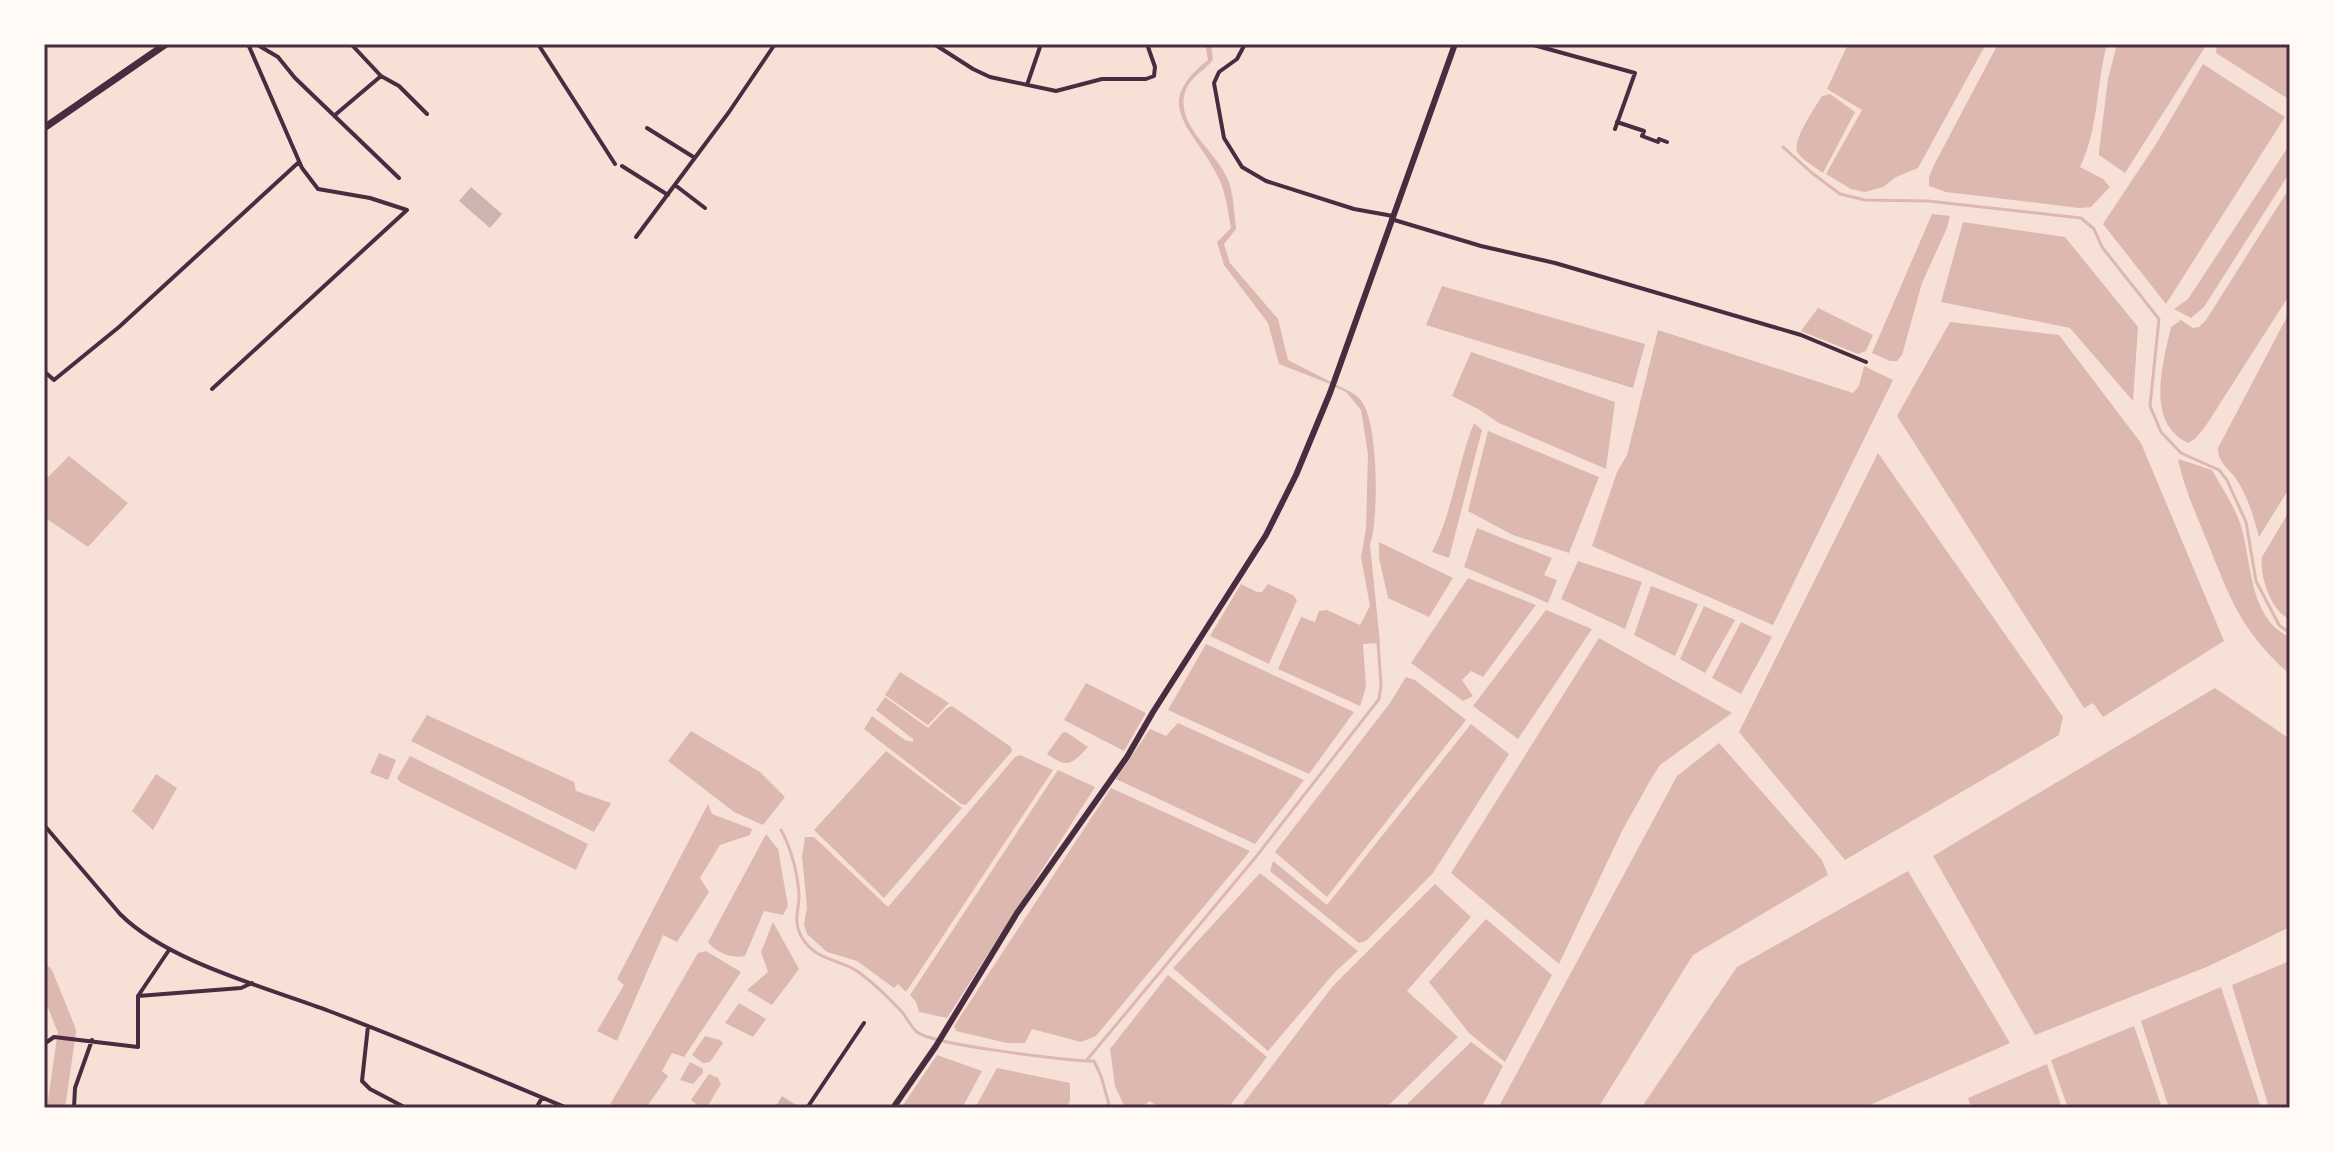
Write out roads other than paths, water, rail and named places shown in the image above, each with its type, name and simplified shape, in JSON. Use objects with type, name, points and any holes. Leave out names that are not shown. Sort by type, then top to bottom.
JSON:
[{"type":"main road","points":[[44,128],[166,44]]},
{"type":"street","points":[[212,389],[407,210],[370,198],[318,189],[299,162],[248,44]]},
{"type":"street","points":[[256,44],[278,57],[295,78],[399,178]]},
{"type":"street","points":[[351,44],[381,76],[399,86],[427,114]]},
{"type":"street","points":[[538,44],[618,165],[668,195]]},
{"type":"street","points":[[636,237],[775,44]]},
{"type":"street","points":[[934,44],[990,77],[1056,91],[1102,79],[1146,79],[1154,76],[1155,67],[1147,44]]},
{"type":"street","points":[[1027,85],[1041,44]]},
{"type":"street","points":[[1245,44],[1237,59],[1219,72],[1214,83],[1224,138],[1242,167],[1266,181],[1354,209],[1801,335],[1866,362]]},
{"type":"street","points":[[893,1108],[936,1046],[1017,913],[1127,757],[1266,535],[1296,475],[1330,393],[1455,44]]},
{"type":"street","points":[[1530,44],[1635,73],[1615,129]]},
{"type":"street","points":[[335,115],[381,76]]},
{"type":"street","points":[[1617,122],[1644,131],[1642,136],[1667,142]]},
{"type":"street","points":[[647,128],[695,158]]},
{"type":"street","points":[[44,375],[46,373],[54,380],[119,327],[299,162]]},
{"type":"street","points":[[675,185],[705,208]]},
{"type":"street","points":[[44,825],[120,914],[169,950],[368,1026],[567,1108]]},
{"type":"street","points":[[44,1044],[54,1037],[138,1047],[138,996],[169,950]]},
{"type":"street","points":[[138,996],[241,988],[252,983]]},
{"type":"street","points":[[807,1108],[864,1023]]},
{"type":"street","points":[[368,1026],[362,1081],[370,1089],[406,1108]]},
{"type":"street","points":[[74,1108],[75,1088],[92,1040]]},
{"type":"street","points":[[536,1108],[542,1098]]},
{"type":"waterway","points":[[1783,147],[1840,194],[1865,200],[1928,201],[2081,218],[2094,229],[2102,247],[2159,319],[2150,406],[2161,432],[2181,453],[2219,470],[2227,480],[2246,522],[2256,581],[2279,625],[2290,633]]},
{"type":"waterway","points":[[1110,1108],[1094,1061],[1086,1061],[1255,858],[1379,699],[1378,642]]},
{"type":"waterway","points":[[781,830],[797,879],[797,920],[801,936],[820,955],[857,971],[869,980],[902,1012],[917,1032],[946,1042],[1086,1061]]},
{"type":"waterway","points":[[44,974],[67,1031],[56,1108]]}]
